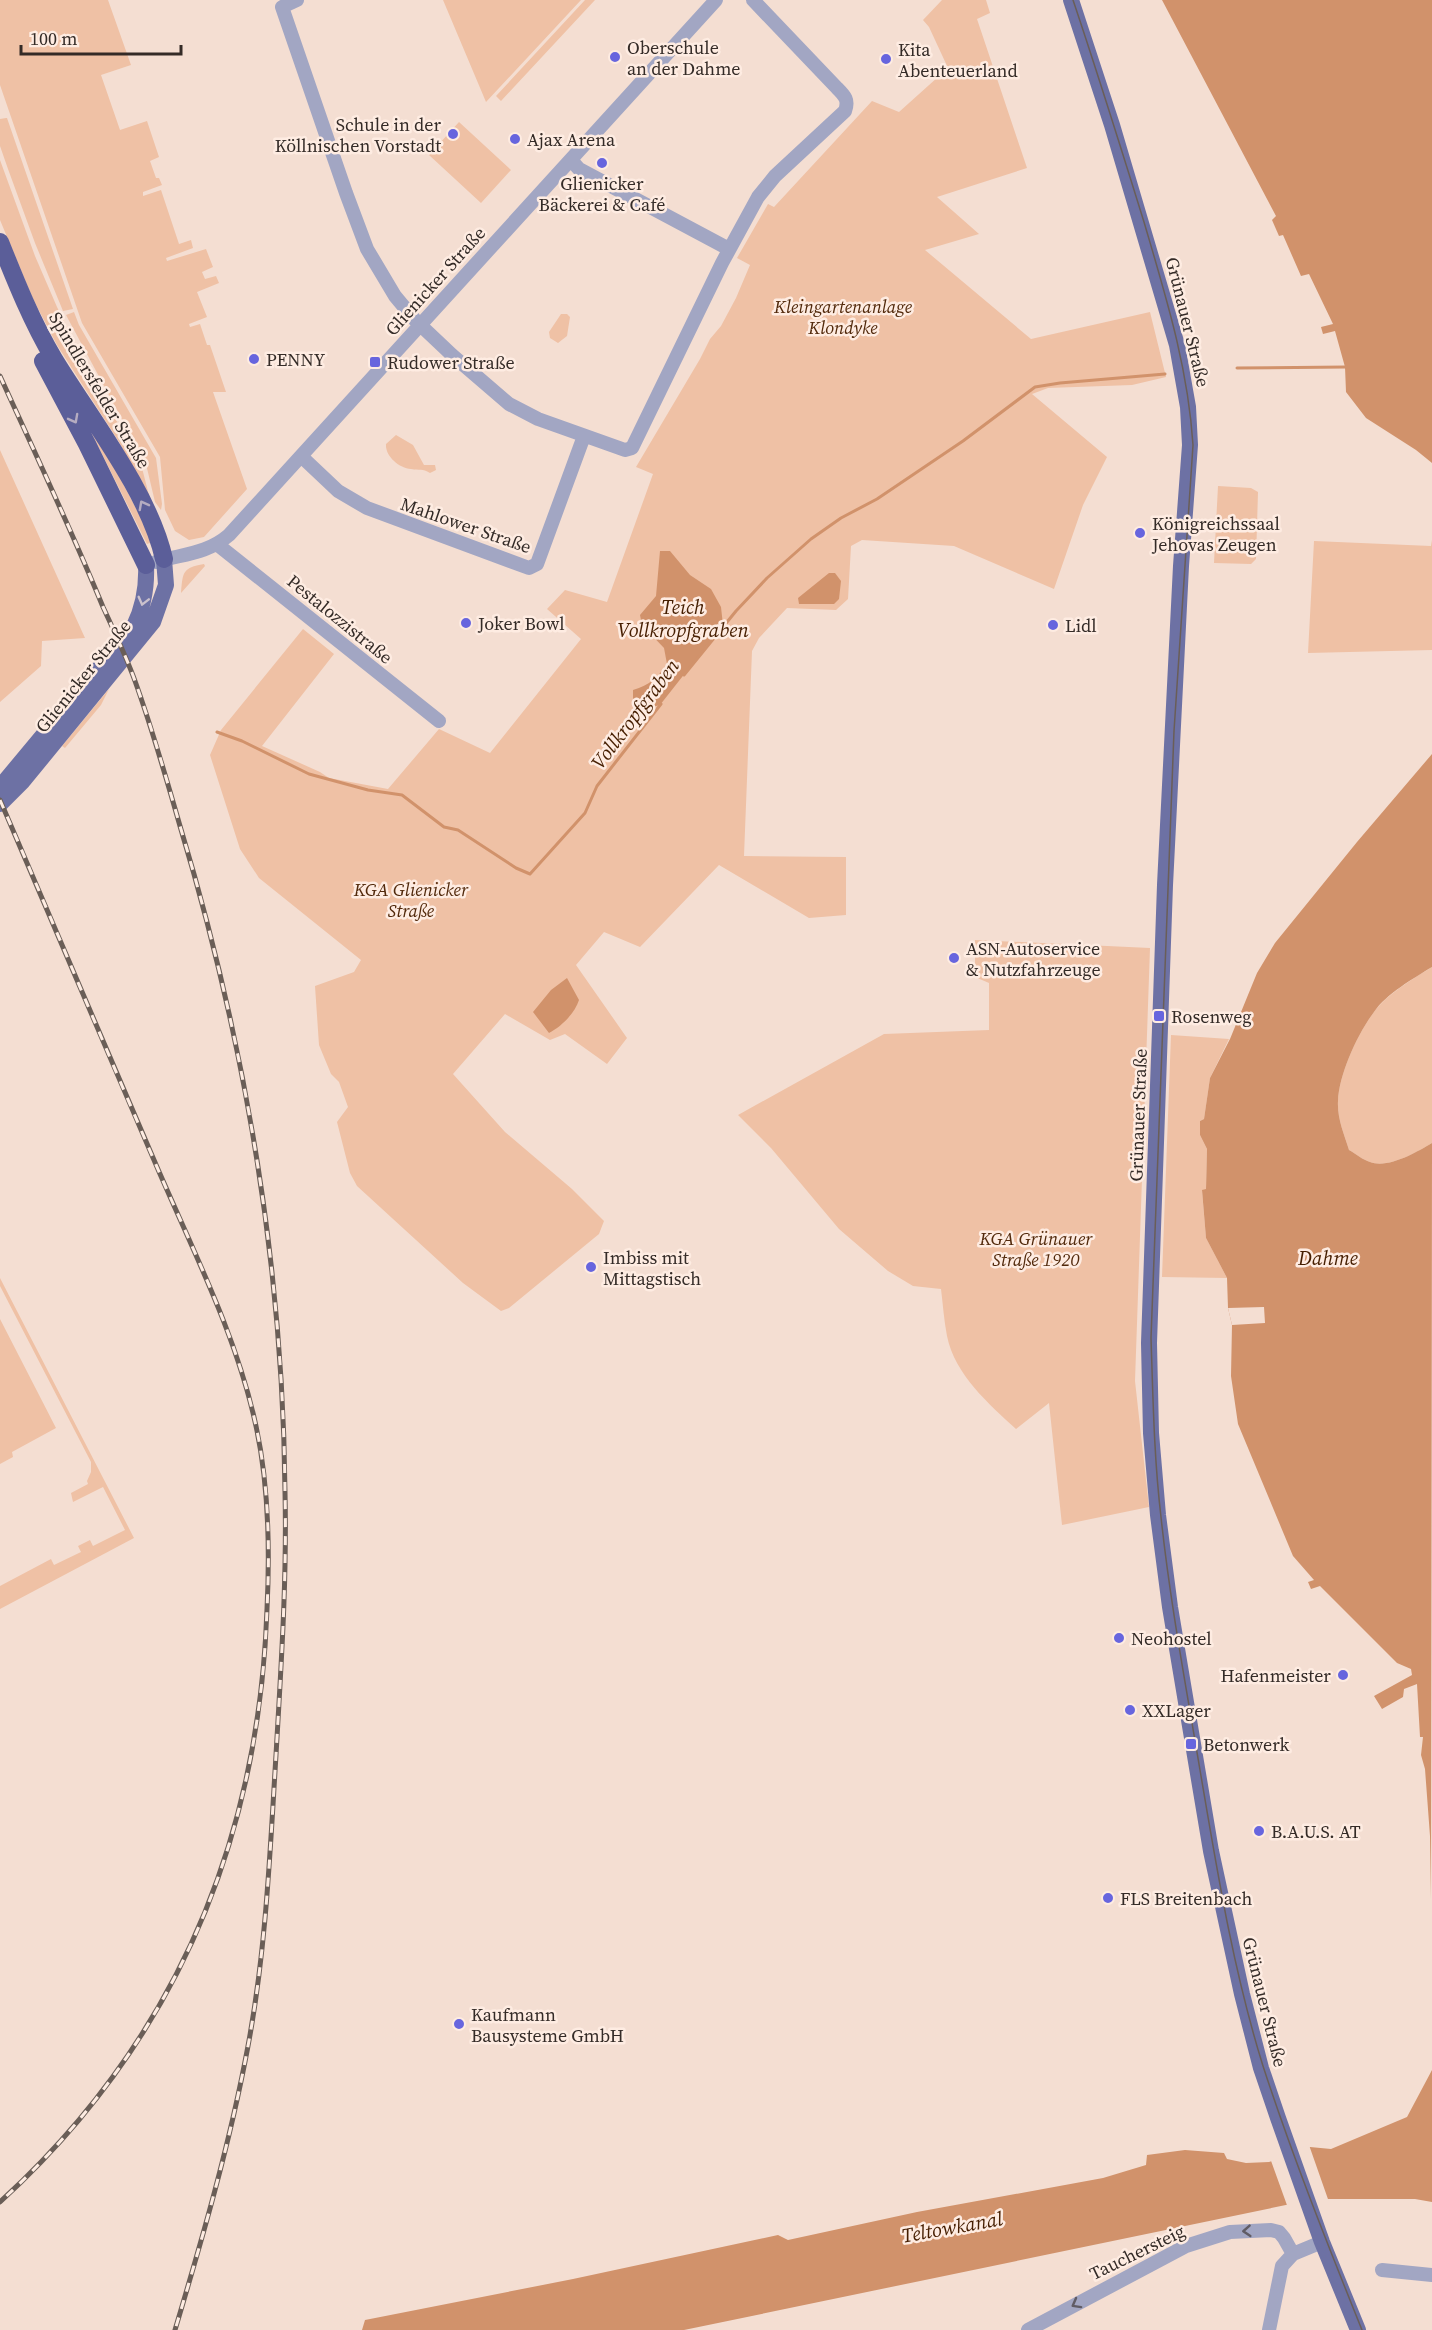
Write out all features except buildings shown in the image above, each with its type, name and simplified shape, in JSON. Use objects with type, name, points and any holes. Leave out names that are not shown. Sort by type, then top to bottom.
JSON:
[{"type":"highway","name":"Spindlersfelder Straße","points":[[0,242],[20,292],[53,357],[121,464],[150,518],[164,559]]},
{"type":"highway","name":"Spindlersfelder Straße","points":[[0,274],[10,298],[87,444],[146,565]]},
{"type":"main road","name":"Grünauer Straße","points":[[1071,0],[1115,133],[1178,345],[1188,406],[1190,445],[1179,589],[1164,909],[1149,1342],[1151,1432],[1158,1515],[1170,1607],[1228,1938],[1264,2077],[1320,2236],[1358,2330]]},
{"type":"main road","name":"Glienicker Straße","points":[[0,804],[23,781],[153,622],[166,585],[164,559]]},
{"type":"main road","name":"Glienicker Straße","points":[[0,787],[134,626],[142,609],[146,590],[146,565]]},
{"type":"street","points":[[297,0],[282,7],[367,249],[394,296],[420,325],[509,404],[538,419],[625,450],[632,448],[729,249],[765,187],[845,111],[848,104],[846,97],[753,0]]},
{"type":"street","name":"Glienicker Straße","points":[[146,565],[218,545],[302,457],[716,0]]},
{"type":"street","points":[[571,160],[579,169],[729,249]]},
{"type":"street","name":"Mahlower Straße","points":[[302,457],[338,491],[367,508],[529,568],[537,564],[584,436]]},
{"type":"street","name":"Pestalozzistraße","points":[[218,545],[439,721]]},
{"type":"street","name":"Tauchersteig","points":[[1028,2330],[1186,2246],[1230,2232],[1271,2229],[1279,2232],[1293,2254]]},
{"type":"street","points":[[1269,2330],[1282,2266],[1293,2254],[1320,2236]]},
{"type":"street","points":[[1382,2270],[1432,2275]]},
{"type":"green space","points":[[0,0],[108,0],[131,65],[101,75],[120,130],[147,121],[159,157],[150,161],[156,178],[159,178],[162,185],[143,192],[143,196],[161,190],[179,244],[191,240],[193,248],[166,258],[167,261],[206,249],[213,267],[202,272],[205,279],[216,276],[219,283],[197,292],[207,317],[189,324],[190,327],[200,324],[207,345],[210,345],[226,392],[213,392],[247,489],[204,537],[189,540],[175,531],[165,510],[160,457],[82,323],[0,85]]},
{"type":"green space","points":[[443,0],[581,0],[486,102]]},
{"type":"green space","points":[[585,0],[595,0],[501,101],[496,96]]},
{"type":"green space","points":[[942,0],[986,0],[990,13],[977,19],[1027,168],[937,197],[979,234],[925,250],[1031,339],[1150,312],[1166,377],[1132,385],[1048,388],[1032,394],[1107,457],[1083,505],[1054,589],[954,546],[862,540],[851,546],[848,599],[836,610],[787,608],[759,638],[752,651],[744,856],[846,857],[846,915],[809,918],[719,865],[640,947],[604,932],[576,965],[627,1038],[607,1064],[565,1034],[550,1040],[505,1014],[453,1074],[505,1132],[572,1189],[604,1221],[599,1234],[509,1308],[501,1311],[463,1283],[357,1186],[350,1173],[337,1122],[348,1107],[339,1082],[331,1074],[319,1045],[315,986],[354,972],[361,960],[259,878],[240,849],[210,755],[221,730],[303,629],[334,654],[262,746],[329,778],[388,789],[439,729],[490,753],[581,639],[547,609],[565,590],[607,602],[653,474],[636,467],[736,298],[750,265],[737,258],[768,204],[774,207],[872,101],[899,112],[948,68],[929,27],[923,20]]},
{"type":"green space","points":[[7,118],[73,309],[63,311],[35,243],[0,146],[0,119]]},
{"type":"green space","points":[[459,122],[511,170],[481,203],[429,155]]},
{"type":"green space","points":[[0,160],[35,256],[57,307],[142,468],[153,511],[119,442],[57,345],[33,299],[0,220]]},
{"type":"green space","points":[[74,312],[79,325],[156,458],[161,510],[155,502],[146,464],[66,315]]},
{"type":"green space","points":[[561,314],[567,314],[570,317],[567,336],[558,343],[550,338],[549,332]]},
{"type":"green space","points":[[82,414],[105,448],[153,542],[147,544]]},
{"type":"green space","points":[[396,435],[413,445],[424,465],[435,465],[436,470],[430,473],[414,470],[394,461],[388,453],[386,444]]},
{"type":"green space","points":[[0,450],[85,638],[42,641],[41,666],[0,702]]},
{"type":"green space","points":[[1218,486],[1251,488],[1258,492],[1256,559],[1251,564],[1214,563]]},
{"type":"green space","points":[[1432,540],[1432,650],[1308,653],[1314,541],[1431,546]]},
{"type":"green space","points":[[204,564],[205,566],[181,593],[185,572],[191,567]]},
{"type":"green space","points":[[109,689],[101,705],[65,748],[62,746]]},
{"type":"green space","name":"KGA Grünauer Straße 1920","points":[[975,940],[1150,948],[1135,1381],[1149,1507],[1062,1525],[1049,1403],[1016,1429],[974,1388],[957,1363],[947,1336],[941,1289],[913,1286],[888,1271],[839,1229],[771,1148],[738,1115],[884,1034],[989,1030],[989,983],[975,977]]},
{"type":"green space","points":[[1432,967],[1432,1143],[1411,1155],[1394,1161],[1377,1164],[1370,1162],[1349,1150],[1339,1114],[1338,1101],[1342,1079],[1350,1054],[1379,1006],[1401,987]]},
{"type":"green space","points":[[1171,1035],[1229,1039],[1210,1078],[1204,1119],[1200,1121],[1200,1135],[1207,1149],[1206,1190],[1202,1191],[1206,1238],[1227,1278],[1162,1277]]},
{"type":"green space","points":[[0,1278],[134,1538],[0,1609],[0,1586],[51,1559],[54,1565],[81,1552],[78,1546],[90,1540],[93,1546],[125,1530],[103,1487],[73,1502],[71,1493],[88,1484],[91,1462],[0,1286]]},
{"type":"green space","points":[[0,1319],[56,1428],[12,1452],[13,1457],[0,1464]]},
{"type":"water","points":[[1162,0],[1432,0],[1432,463],[1366,418],[1346,392],[1345,367],[1335,331],[1323,334],[1321,327],[1333,324],[1309,274],[1301,276],[1283,235],[1279,236],[1272,220],[1276,216]]},
{"type":"water","name":"Teich Vollkropfgraben","points":[[660,551],[670,551],[690,575],[711,589],[721,607],[723,625],[660,705],[645,709],[633,701],[633,690],[653,680],[667,664],[664,648],[642,625],[640,615],[656,596]]},
{"type":"water","points":[[829,573],[835,573],[841,581],[839,599],[834,604],[799,604],[798,598]]},
{"type":"water","name":"Dahme","points":[[1432,754],[1432,967],[1393,993],[1379,1005],[1368,1021],[1346,1067],[1339,1090],[1338,1107],[1341,1126],[1349,1150],[1367,1161],[1377,1164],[1394,1161],[1411,1155],[1432,1143],[1431,1899],[1430,1836],[1425,1769],[1421,1755],[1423,1737],[1420,1737],[1417,1684],[1404,1689],[1403,1697],[1382,1709],[1374,1696],[1412,1675],[1411,1669],[1397,1663],[1320,1586],[1311,1589],[1308,1582],[1314,1580],[1293,1556],[1238,1424],[1231,1376],[1232,1325],[1228,1308],[1227,1278],[1206,1238],[1202,1190],[1206,1189],[1207,1149],[1200,1135],[1200,1121],[1204,1119],[1210,1078],[1230,1039],[1257,973],[1275,943]]},
{"type":"water","points":[[567,978],[579,1000],[567,1019],[549,1033],[533,1012],[551,990]]},
{"type":"water","name":"Teltowkanal","points":[[1432,2070],[1432,2202],[1415,2199],[1315,2199],[684,2330],[362,2330],[365,2320],[778,2235],[788,2240],[917,2212],[1103,2178],[1146,2165],[1147,2155],[1185,2150],[1224,2153],[1227,2159],[1246,2163],[1269,2162],[1310,2147],[1331,2149],[1407,2117]]},
{"type":"pier","points":[[1264,1307],[1265,1323],[1232,1325],[1228,1308]]},
{"type":"pier","points":[[1309,2145],[1329,2202],[1315,2202],[1288,2208],[1270,2158]]},
{"type":"waterway","name":"Vollkropfgraben","points":[[1237,368],[1346,367]]},
{"type":"waterway","name":"Vollkropfgraben","points":[[684,675],[736,611],[767,578],[811,539],[841,518],[877,499],[963,441],[1035,387],[1165,374]]},
{"type":"waterway","name":"Vollkropfgraben","points":[[217,732],[242,741],[309,774],[368,790],[402,795],[444,827],[458,830],[516,868],[530,874],[585,813],[597,786],[661,704]]},
{"type":"tram line","points":[[1073,0],[1168,305],[1181,360],[1193,445],[1174,731],[1151,1338],[1155,1450],[1165,1549],[1213,1845],[1252,2030],[1286,2133],[1362,2330]]},
{"type":"railway","points":[[0,376],[128,662],[169,789],[224,989],[241,1072],[256,1155],[277,1323],[283,1407],[285,1558],[276,1755],[263,1937],[254,2010],[233,2118],[206,2224],[175,2330]]},
{"type":"railway","points":[[0,800],[225,1324],[237,1357],[256,1426],[264,1471],[268,1517],[267,1609],[260,1695],[246,1778],[225,1858],[196,1934],[159,2006],[114,2075],[61,2140],[0,2202]]},
{"type":"place","name":"Oberschule an der Dahme","points":[[615,57]]},
{"type":"place","name":"Kita Abenteuerland","points":[[886,59]]},
{"type":"place","name":"Schule in der Köllnischen Vorstadt","points":[[453,134]]},
{"type":"place","name":"Ajax Arena","points":[[515,139]]},
{"type":"place","name":"Glienicker Bäckerei & Café","points":[[602,163]]},
{"type":"place","name":"PENNY","points":[[254,359]]},
{"type":"place","name":"Rudower Straße","points":[[375,362]]},
{"type":"place","name":"Königreichssaal Jehovas Zeugen","points":[[1140,533]]},
{"type":"place","name":"Joker Bowl","points":[[466,623]]},
{"type":"place","name":"Lidl","points":[[1053,625]]},
{"type":"place","name":"ASN-Autoservice & Nutzfahrzeuge","points":[[954,958]]},
{"type":"place","name":"Rosenweg","points":[[1159,1016]]},
{"type":"place","name":"Imbiss mit Mittagstisch","points":[[591,1267]]},
{"type":"place","name":"Neohostel","points":[[1119,1638]]},
{"type":"place","name":"Hafenmeister","points":[[1343,1675]]},
{"type":"place","name":"XXLager","points":[[1130,1710]]},
{"type":"place","name":"Betonwerk","points":[[1191,1744]]},
{"type":"place","name":"B.A.U.S. AT","points":[[1259,1831]]},
{"type":"place","name":"FLS Breitenbach","points":[[1108,1898]]},
{"type":"place","name":"Kaufmann Bausysteme GmbH","points":[[459,2024]]},
{"type":"park label","name":"Kleingartenanlage Klondyke","points":[[843,316]]},
{"type":"park label","name":"KGA Glienicker Straße","points":[[411,899]]}]
